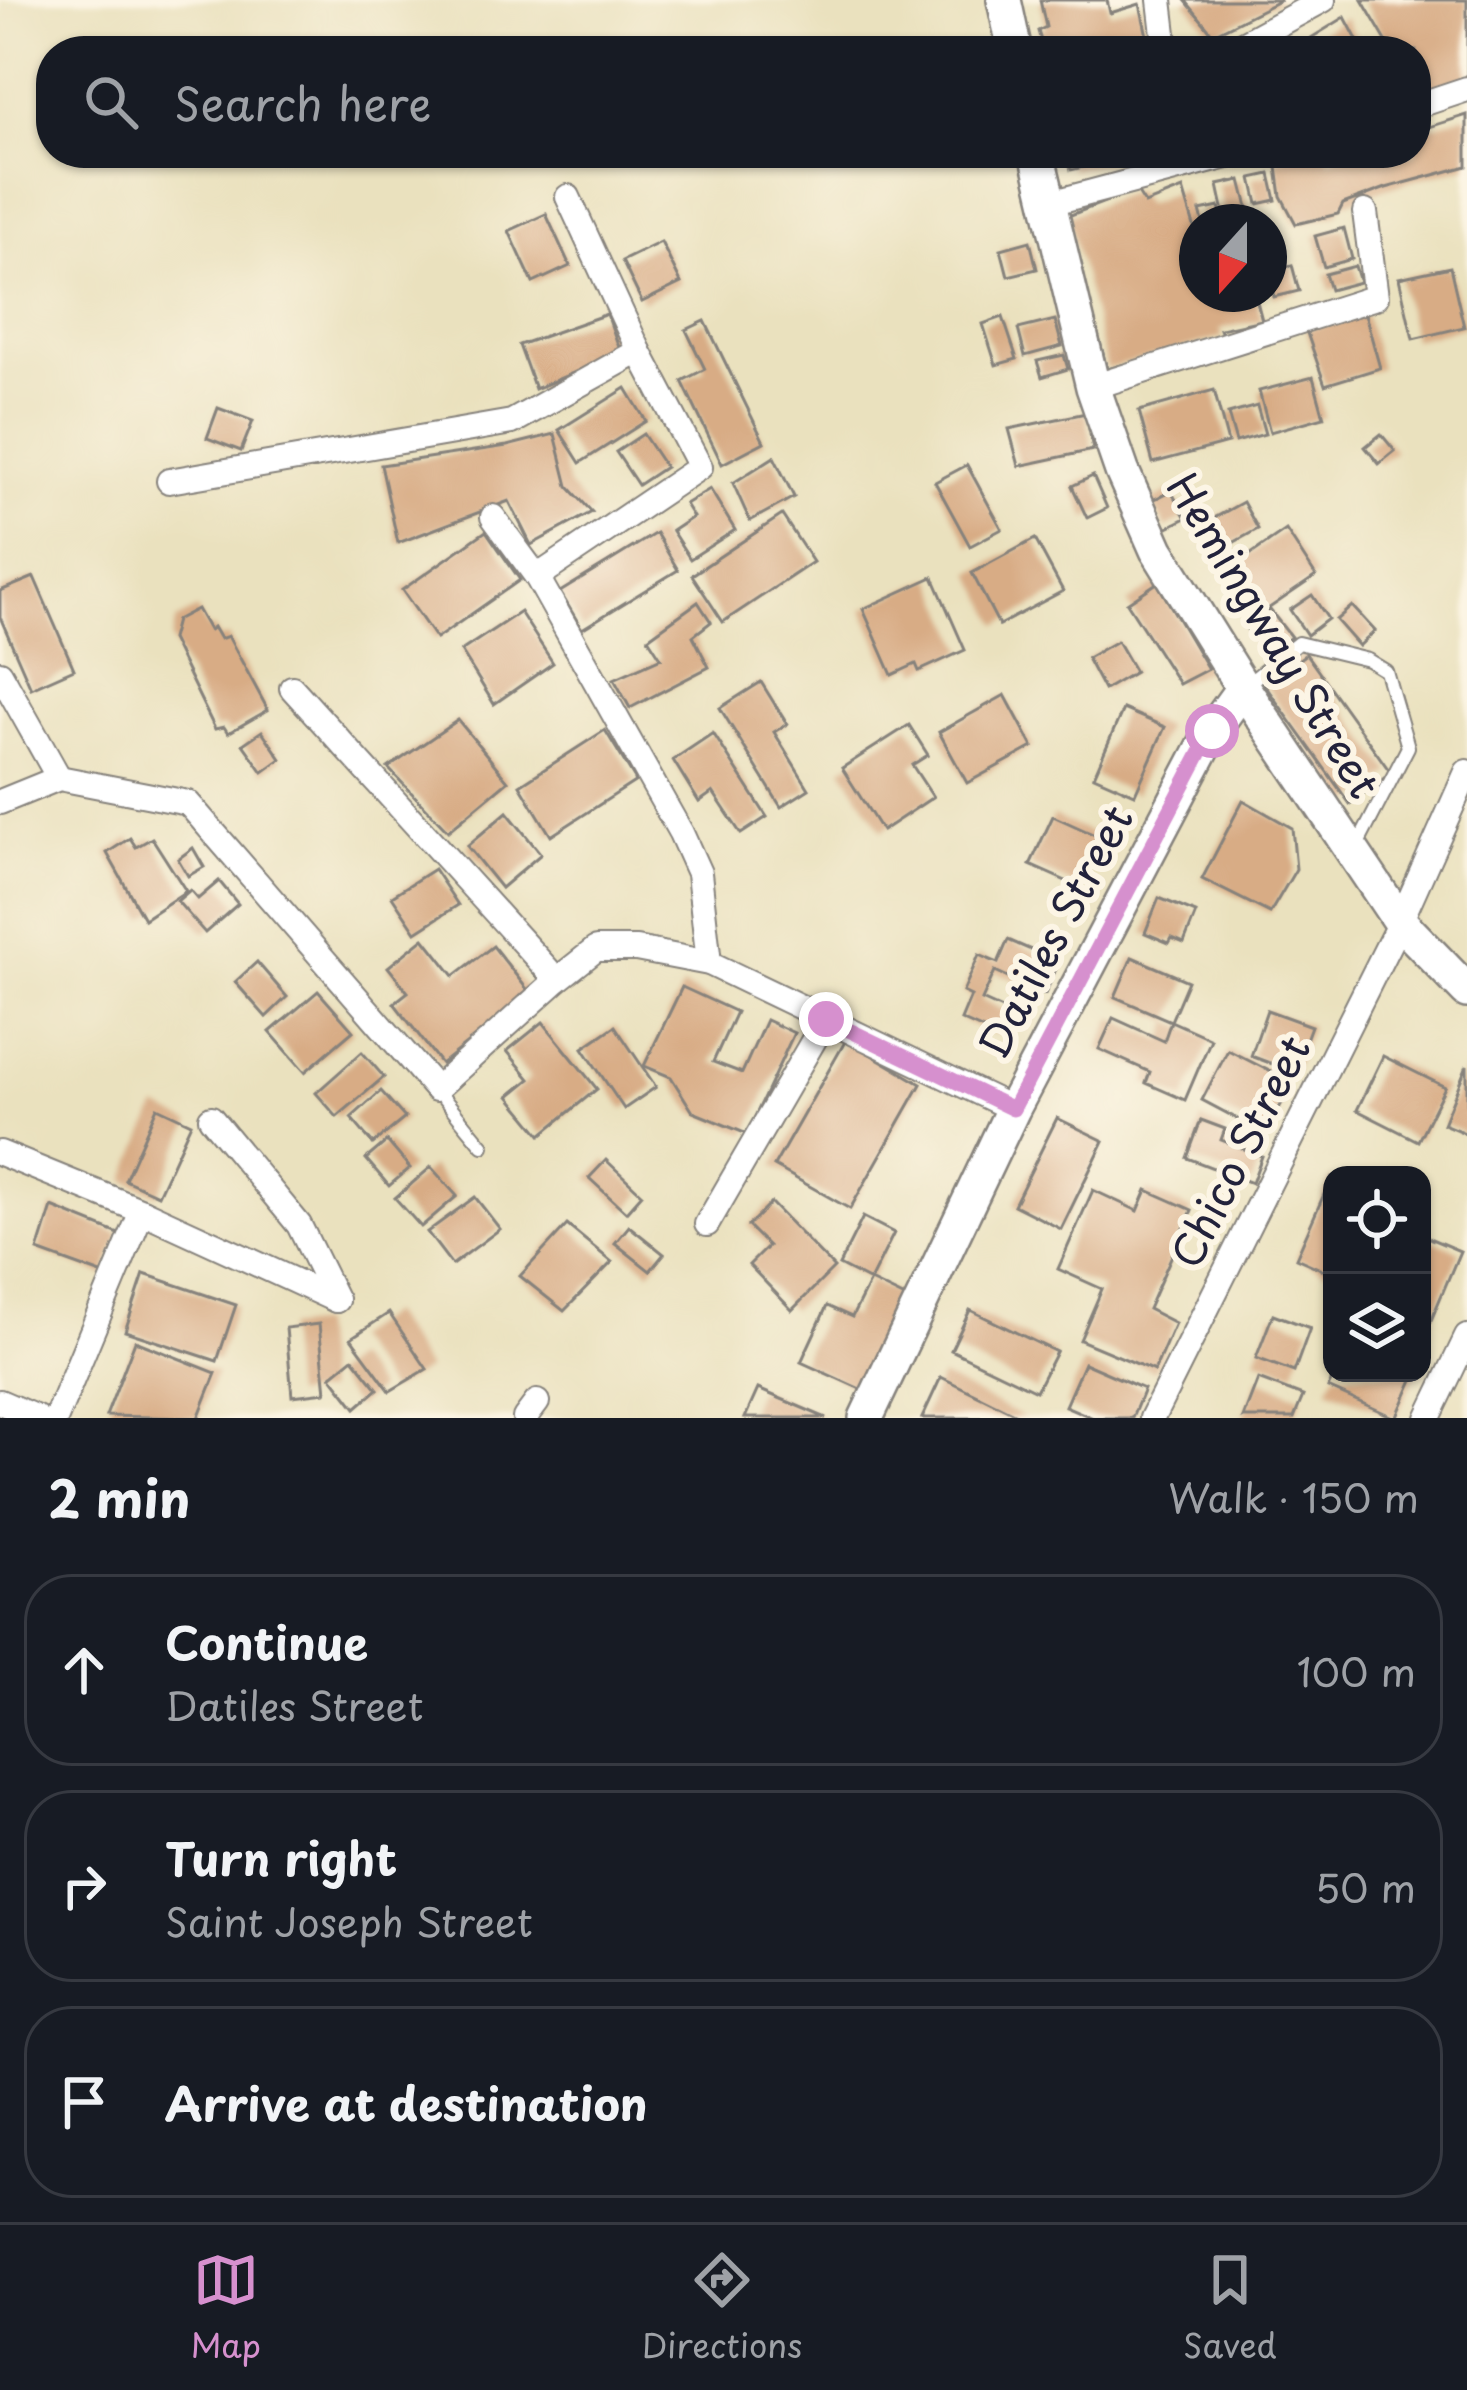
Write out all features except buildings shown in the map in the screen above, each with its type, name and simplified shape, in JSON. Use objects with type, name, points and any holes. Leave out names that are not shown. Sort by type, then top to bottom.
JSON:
[{"type":"main road","points":[[1004,0],[1012,36]]},
{"type":"main road","name":"Hemingway Street","points":[[1039,168],[1094,388],[1122,471],[1157,550],[1400,922],[1467,991]]},
{"type":"main road","name":"Datiles Street","points":[[866,1418],[1013,1109],[1212,731],[1243,688]]},
{"type":"street","points":[[1160,0],[1164,36]]},
{"type":"street","points":[[1257,36],[1323,0]]},
{"type":"street","points":[[1431,101],[1467,89]]},
{"type":"street","points":[[1047,203],[1159,168]]},
{"type":"street","points":[[537,577],[700,467],[639,351],[568,197]]},
{"type":"street","points":[[1094,388],[1376,298],[1364,212]]},
{"type":"street","points":[[169,482],[512,422],[639,351]]},
{"type":"street","points":[[493,517],[537,577],[681,832],[699,873],[709,963]]},
{"type":"street","points":[[0,673],[58,778]]},
{"type":"street","points":[[292,688],[557,980]]},
{"type":"street","name":"Chico Street","points":[[1152,1418],[1400,922],[1467,772]]},
{"type":"street","points":[[0,802],[58,778],[188,803],[436,1089],[596,950],[636,949],[709,963],[1013,1109]]},
{"type":"street","points":[[707,1224],[826,1019]]},
{"type":"street","points":[[0,1153],[142,1211],[336,1300],[299,1226],[211,1118]]},
{"type":"street","points":[[56,1418],[142,1211]]},
{"type":"street","points":[[1428,1418],[1467,1337]]},
{"type":"street","points":[[0,1402],[38,1418]]},
{"type":"lane","points":[[1243,688],[1298,643],[1368,660],[1386,670],[1408,747],[1354,852]]},
{"type":"lane","points":[[436,1089],[484,1147]]},
{"type":"route","points":[[826,1019],[1013,1109],[1212,731]]}]
